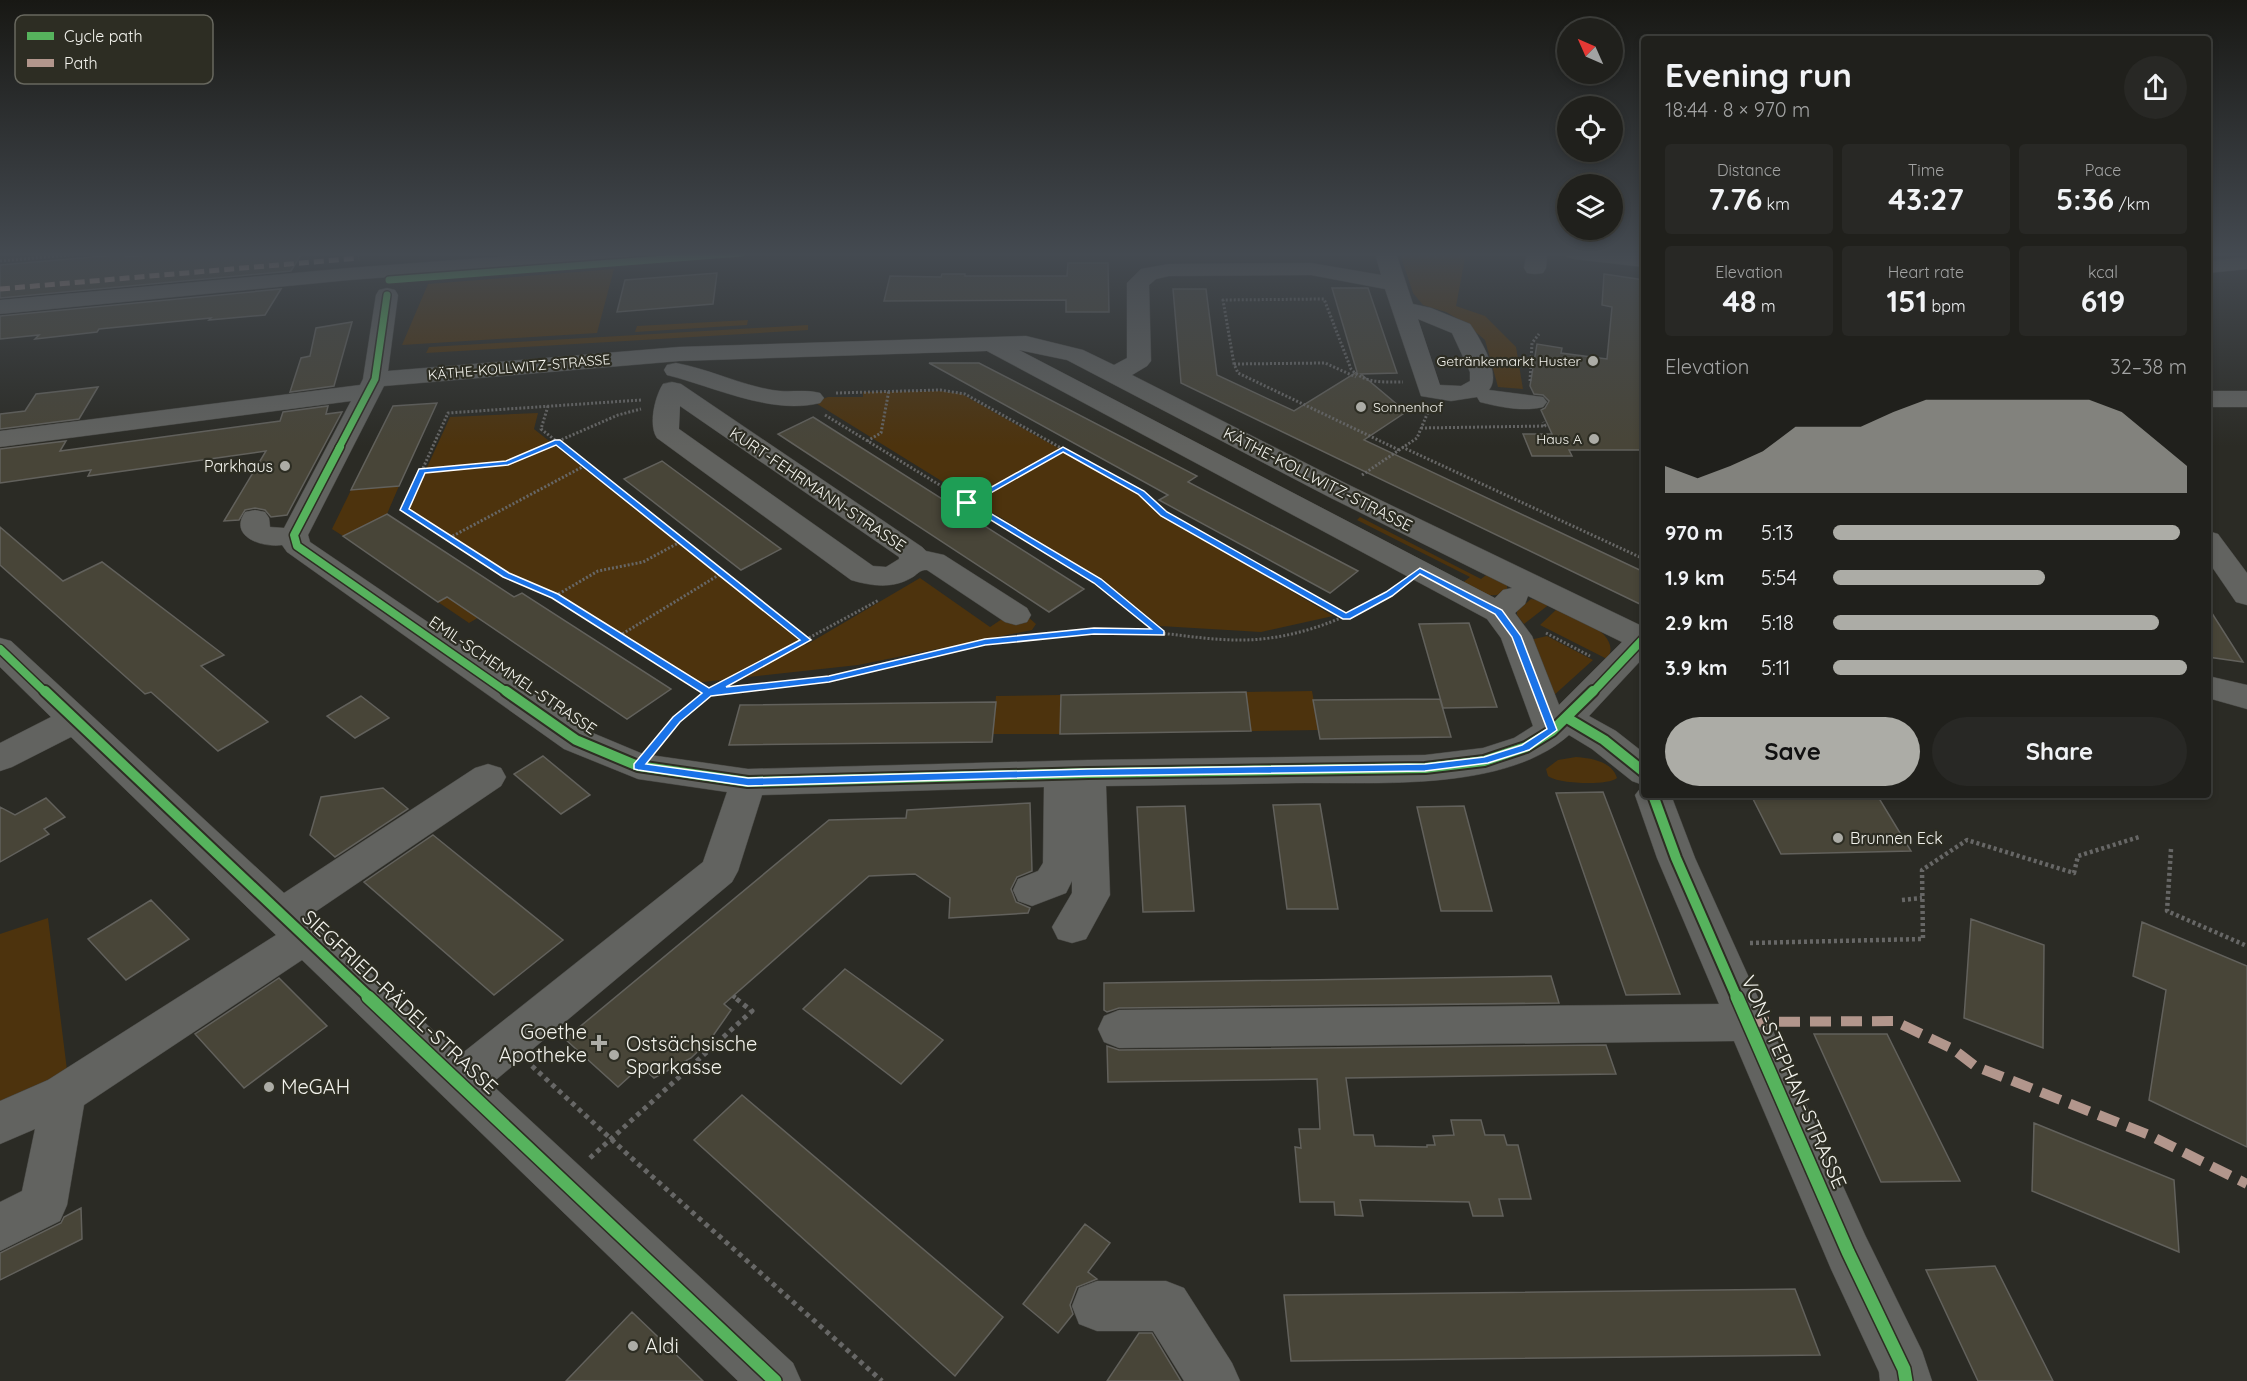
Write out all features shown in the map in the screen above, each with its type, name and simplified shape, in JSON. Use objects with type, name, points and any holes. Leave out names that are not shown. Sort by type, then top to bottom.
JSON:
[{"type":"street","points":[[255,518],[256,531],[270,537],[294,535],[372,385],[383,317]]},
{"type":"street","points":[[1114,375],[1139,361],[1138,317]]},
{"type":"street","points":[[1406,317],[1429,386],[1459,395],[1475,390],[1482,383],[1482,372],[1462,329],[1434,317]]},
{"type":"street","name":"KÄTHE-KOLLWITZ-STRASSE","points":[[987,343],[1498,612]]},
{"type":"street","name":"KÄTHE-KOLLWITZ-STRASSE","points":[[0,439],[372,385],[673,384],[987,343],[1026,343],[1075,355],[1339,491],[1641,638]]},
{"type":"street","points":[[673,384],[697,374],[771,406],[804,398]]},
{"type":"street","name":"KURT-FEHRMANN-STRASSE","points":[[673,384],[912,553],[903,568],[875,578],[862,573],[666,432],[673,384]]},
{"type":"street","points":[[1488,397],[1534,402]]},
{"type":"street","points":[[2211,399],[2247,399]]},
{"type":"street","name":"EMIL-SCHEMMEL-STRASSE","points":[[294,535],[297,546],[576,740],[638,766],[748,782],[1075,773],[1425,768],[1484,761],[1526,747],[1560,724],[1641,641]]},
{"type":"street","points":[[2211,544],[2247,595]]},
{"type":"street","points":[[903,568],[934,561],[1018,630]]},
{"type":"street","points":[[1528,584],[1498,612],[1516,636],[1560,724],[1604,740],[1641,770]]},
{"type":"street","name":"SIEGFRIED-RÄDEL-STRASSE","points":[[0,649],[775,1381]]},
{"type":"street","points":[[2211,688],[2247,697]]},
{"type":"street","points":[[0,758],[75,720]]},
{"type":"street","points":[[1032,890],[1052,882],[1062,863],[1075,773]]},
{"type":"street","points":[[1072,927],[1090,895],[1075,773]]},
{"type":"street","points":[[0,1123],[64,1094],[293,926],[488,777]]},
{"type":"street","points":[[459,1083],[719,872],[748,782]]},
{"type":"street","name":"VON-STEPHAN-STRASSE","points":[[1654,798],[1676,858],[1848,1252],[1904,1369],[1906,1381]]},
{"type":"street","points":[[1119,1029],[1748,1022]]},
{"type":"street","points":[[0,1227],[43,1205],[64,1094]]},
{"type":"street","points":[[1097,1306],[1166,1305],[1214,1381]]},
{"type":"path","points":[[1226,317],[1234,364],[1238,374],[1641,558]]},
{"type":"path","points":[[1331,317],[1351,369],[1357,377]]},
{"type":"path","points":[[1529,373],[1532,343],[1539,334]]},
{"type":"path","points":[[1234,364],[1325,363],[1373,382],[1429,386],[1431,406],[1417,438],[1339,491]]},
{"type":"path","points":[[673,384],[548,406],[448,413],[404,510],[506,575],[555,596],[708,692],[829,679],[985,642],[1018,630],[1161,633],[1209,638],[1260,639],[1346,617],[1389,594],[1420,571]]},
{"type":"path","points":[[422,471],[508,463],[618,415],[644,408],[673,384]]},
{"type":"path","points":[[804,398],[827,393],[889,390],[940,390],[965,394],[1141,493],[1164,514],[1346,617]]},
{"type":"path","points":[[867,441],[881,433],[889,390]]},
{"type":"path","points":[[804,398],[867,441],[1098,581],[1161,633]]},
{"type":"path","points":[[548,406],[541,429],[807,640]]},
{"type":"path","points":[[1421,428],[1476,427]]},
{"type":"path","points":[[967,503],[1063,449]]},
{"type":"path","points":[[449,538],[586,465]]},
{"type":"path","points":[[555,596],[598,571],[643,562],[682,541]]},
{"type":"path","points":[[638,766],[676,720],[708,692],[878,601],[903,568]]},
{"type":"path","points":[[619,636],[722,573]]},
{"type":"path","points":[[1543,631],[1615,669]]},
{"type":"path","points":[[1715,944],[1923,939],[1922,870],[1967,840],[2074,873],[2078,856],[2139,837]]},
{"type":"path","points":[[2171,849],[2167,911],[2247,946]]},
{"type":"path","points":[[1902,900],[1922,898]]},
{"type":"path","points":[[564,1182],[752,1011],[733,996]]},
{"type":"path","points":[[523,1057],[611,1139],[882,1381]]},
{"type":"shaded area","points":[[414,317],[601,317],[597,333],[402,345]]},
{"type":"shaded area","points":[[1455,317],[1486,317],[1516,347],[1523,389],[1498,387],[1485,340]]},
{"type":"shaded area","points":[[748,320],[747,325],[635,332],[637,326]]},
{"type":"shaded area","points":[[808,325],[808,330],[426,353],[429,347]]},
{"type":"shaded area","points":[[941,391],[962,394],[1140,494],[1165,516],[1333,616],[1261,632],[1160,626],[1103,581],[814,402],[828,397],[863,397],[863,392]]},
{"type":"shaded area","points":[[538,413],[534,429],[806,645],[920,578],[990,627],[1005,617],[1028,617],[1036,624],[1032,630],[858,665],[685,684],[627,637],[555,592],[517,577],[408,509],[450,417]]},
{"type":"shaded area","points":[[399,486],[387,514],[343,536],[332,529],[351,490]]},
{"type":"shaded area","points":[[1360,517],[1481,579],[1490,572],[1507,583],[1507,591],[1489,595],[1466,587],[1461,584],[1470,577],[1357,520]]},
{"type":"shaded area","points":[[483,577],[514,597],[469,623],[438,602]]},
{"type":"shaded area","points":[[1531,599],[1551,603],[1524,624],[1517,615],[1517,611]]},
{"type":"shaded area","points":[[1559,607],[1586,621],[1604,634],[1609,642],[1610,650],[1607,659],[1540,625]]},
{"type":"shaded area","points":[[1547,636],[1593,660],[1552,697],[1530,640]]},
{"type":"shaded area","points":[[1312,691],[1319,730],[1251,731],[1246,692]]},
{"type":"shaded area","points":[[1061,695],[1060,734],[993,734],[996,696]]},
{"type":"shaded area","points":[[1576,757],[1606,764],[1617,778],[1612,781],[1583,783],[1562,781],[1548,776],[1546,769],[1558,760]]},
{"type":"shaded area","points":[[48,918],[68,1078],[0,1114],[0,934]]},
{"type":"building","points":[[0,317],[238,317],[99,329],[97,332],[35,339],[39,335],[0,339]]},
{"type":"building","points":[[1175,317],[1210,317],[1217,375],[1294,411],[1357,372],[1341,317],[1378,317],[1397,373],[1361,374],[1406,412],[1364,440],[1641,571],[1641,605],[1181,383]]},
{"type":"building","points":[[1611,317],[1641,317],[1641,450],[1569,450],[1572,456],[1532,456],[1523,434],[1552,434],[1541,410],[1549,401],[1543,395],[1534,394],[1530,386],[1537,344],[1562,348],[1561,353],[1607,359]]},
{"type":"building","points":[[352,322],[334,386],[290,392],[301,358],[310,356],[316,328]]},
{"type":"building","points":[[929,363],[979,363],[1197,476],[1188,482],[1358,571],[1330,593],[1159,500],[1168,495]]},
{"type":"building","points":[[98,387],[79,419],[0,429],[0,414],[25,411],[36,394]]},
{"type":"building","points":[[437,403],[399,486],[351,490],[393,406]]},
{"type":"building","points":[[328,406],[326,414],[342,412],[287,515],[271,517],[265,510],[255,508],[245,510],[239,520],[224,521],[266,451],[88,476],[91,470],[0,483],[0,449],[66,441],[60,451],[280,421],[283,412]]},
{"type":"building","points":[[813,417],[1084,589],[1049,612],[778,434]]},
{"type":"building","points":[[662,461],[781,549],[741,570],[624,479]]},
{"type":"building","points":[[387,514],[514,597],[522,593],[671,689],[627,719],[447,597],[438,602],[343,536]]},
{"type":"building","points":[[0,527],[63,581],[102,562],[224,655],[201,666],[268,722],[218,751],[151,692],[145,694],[0,565]]},
{"type":"building","points":[[2211,612],[2243,662],[2211,657]]},
{"type":"building","points":[[1469,623],[1497,707],[1443,708],[1419,624]]},
{"type":"building","points":[[1246,692],[1251,731],[1060,734],[1061,695]]},
{"type":"building","points":[[361,696],[389,718],[355,738],[327,716]]},
{"type":"building","points":[[1440,699],[1451,737],[1320,739],[1313,700]]},
{"type":"building","points":[[996,702],[992,742],[729,745],[740,705]]},
{"type":"building","points":[[543,756],[590,795],[561,814],[514,774]]},
{"type":"building","points":[[383,788],[408,809],[335,857],[310,835],[321,797]]},
{"type":"building","points":[[1603,792],[1680,994],[1626,995],[1556,793]]},
{"type":"building","points":[[46,798],[65,817],[44,829],[49,834],[0,862],[0,807],[15,815]]},
{"type":"building","name":"Brunnen Eck","points":[[1753,798],[1879,798],[1911,851],[1781,854]]},
{"type":"building","points":[[1030,803],[1032,871],[1017,877],[1011,889],[1016,902],[1030,908],[1028,913],[949,918],[950,898],[915,874],[869,876],[724,1004],[731,1010],[710,1040],[691,1058],[654,1078],[641,1066],[618,1087],[565,1039],[829,820],[906,818],[907,810]]},
{"type":"building","points":[[1320,804],[1338,909],[1287,909],[1273,805]]},
{"type":"building","points":[[1185,806],[1194,911],[1143,912],[1137,807]]},
{"type":"building","points":[[1464,806],[1492,911],[1441,911],[1417,807]]},
{"type":"building","points":[[433,835],[563,940],[494,995],[364,882]]},
{"type":"building","points":[[151,900],[189,939],[126,980],[88,939]]},
{"type":"building","points":[[1971,919],[2044,945],[2043,1048],[1964,1018]]},
{"type":"building","points":[[2142,922],[2247,966],[2247,1147],[2149,1100],[2166,990],[2133,976]]},
{"type":"building","points":[[845,969],[943,1040],[901,1084],[803,1009]]},
{"type":"building","points":[[1551,976],[1559,1003],[1119,1008],[1107,1012],[1104,1010],[1104,983]]},
{"type":"building","points":[[279,978],[327,1026],[244,1088],[195,1034]]},
{"type":"building","points":[[1814,1034],[1887,1034],[1960,1181],[1881,1182]]},
{"type":"building","points":[[1606,1045],[1616,1074],[1346,1078],[1354,1135],[1373,1135],[1375,1146],[1427,1147],[1427,1145],[1435,1145],[1433,1136],[1454,1135],[1451,1120],[1481,1120],[1485,1135],[1504,1135],[1507,1145],[1518,1145],[1531,1199],[1499,1199],[1503,1216],[1473,1216],[1469,1202],[1360,1200],[1363,1216],[1335,1215],[1334,1202],[1300,1202],[1295,1147],[1301,1148],[1299,1129],[1320,1129],[1317,1079],[1108,1082],[1107,1046],[1119,1050]]},
{"type":"building","points":[[742,1095],[1003,1317],[955,1376],[694,1140]]},
{"type":"building","points":[[2034,1123],[2174,1180],[2179,1252],[2032,1191]]},
{"type":"building","points":[[81,1208],[82,1239],[0,1280],[0,1253],[61,1223],[64,1217]]},
{"type":"building","points":[[1085,1224],[1110,1243],[1088,1272],[1097,1279],[1077,1287],[1070,1305],[1073,1314],[1058,1333],[1023,1304]]},
{"type":"building","points":[[1995,1266],[2053,1381],[1978,1381],[1926,1270]]},
{"type":"building","points":[[1795,1289],[1820,1355],[1291,1361],[1284,1295]]},
{"type":"building","name":"Aldi","points":[[632,1312],[656,1335],[703,1381],[566,1381]]},
{"type":"building","points":[[1139,1333],[1152,1333],[1181,1381],[1107,1381]]},
{"type":"marked path","points":[[1748,1022],[1894,1021],[1953,1049],[1975,1066],[2149,1135],[2247,1184]]},
{"type":"cycle path","points":[[384,317],[375,379],[294,535],[297,546],[576,740],[638,766],[748,782],[1088,773],[1425,768],[1484,761],[1526,747],[1552,731],[1641,641]]},
{"type":"cycle path","points":[[0,649],[775,1381]]},
{"type":"cycle path","points":[[1567,718],[1604,740],[1641,770]]},
{"type":"cycle path","points":[[1654,798],[1676,858],[1848,1252],[1904,1369],[1906,1381]]},
{"type":"place","name":"Getränkemarkt Huster","points":[[1593,361]]},
{"type":"place","name":"Sonnenhof","points":[[1361,407]]},
{"type":"place","name":"Haus A","points":[[1594,439]]},
{"type":"place","name":"Parkhaus","points":[[285,466]]},
{"type":"place","name":"Brunnen Eck","points":[[1838,838]]},
{"type":"place","name":"Goethe Apotheke","points":[[599,1043]]},
{"type":"place","name":"Ostsächsische Sparkasse","points":[[614,1055]]},
{"type":"place","name":"MeGAH","points":[[269,1087]]},
{"type":"place","name":"Aldi","points":[[633,1346]]},
{"type":"route","points":[[967,503],[1063,449],[1141,493],[1164,514],[1346,617],[1389,594],[1420,571],[1498,612],[1516,636],[1552,730],[1526,747],[1484,761],[1425,768],[1088,772],[748,782],[638,766],[676,720],[708,692],[555,596],[506,575],[404,510],[422,471],[508,463],[557,441],[807,640],[708,692],[829,679],[985,642],[1094,631],[1161,633],[1098,581],[967,503]]}]
